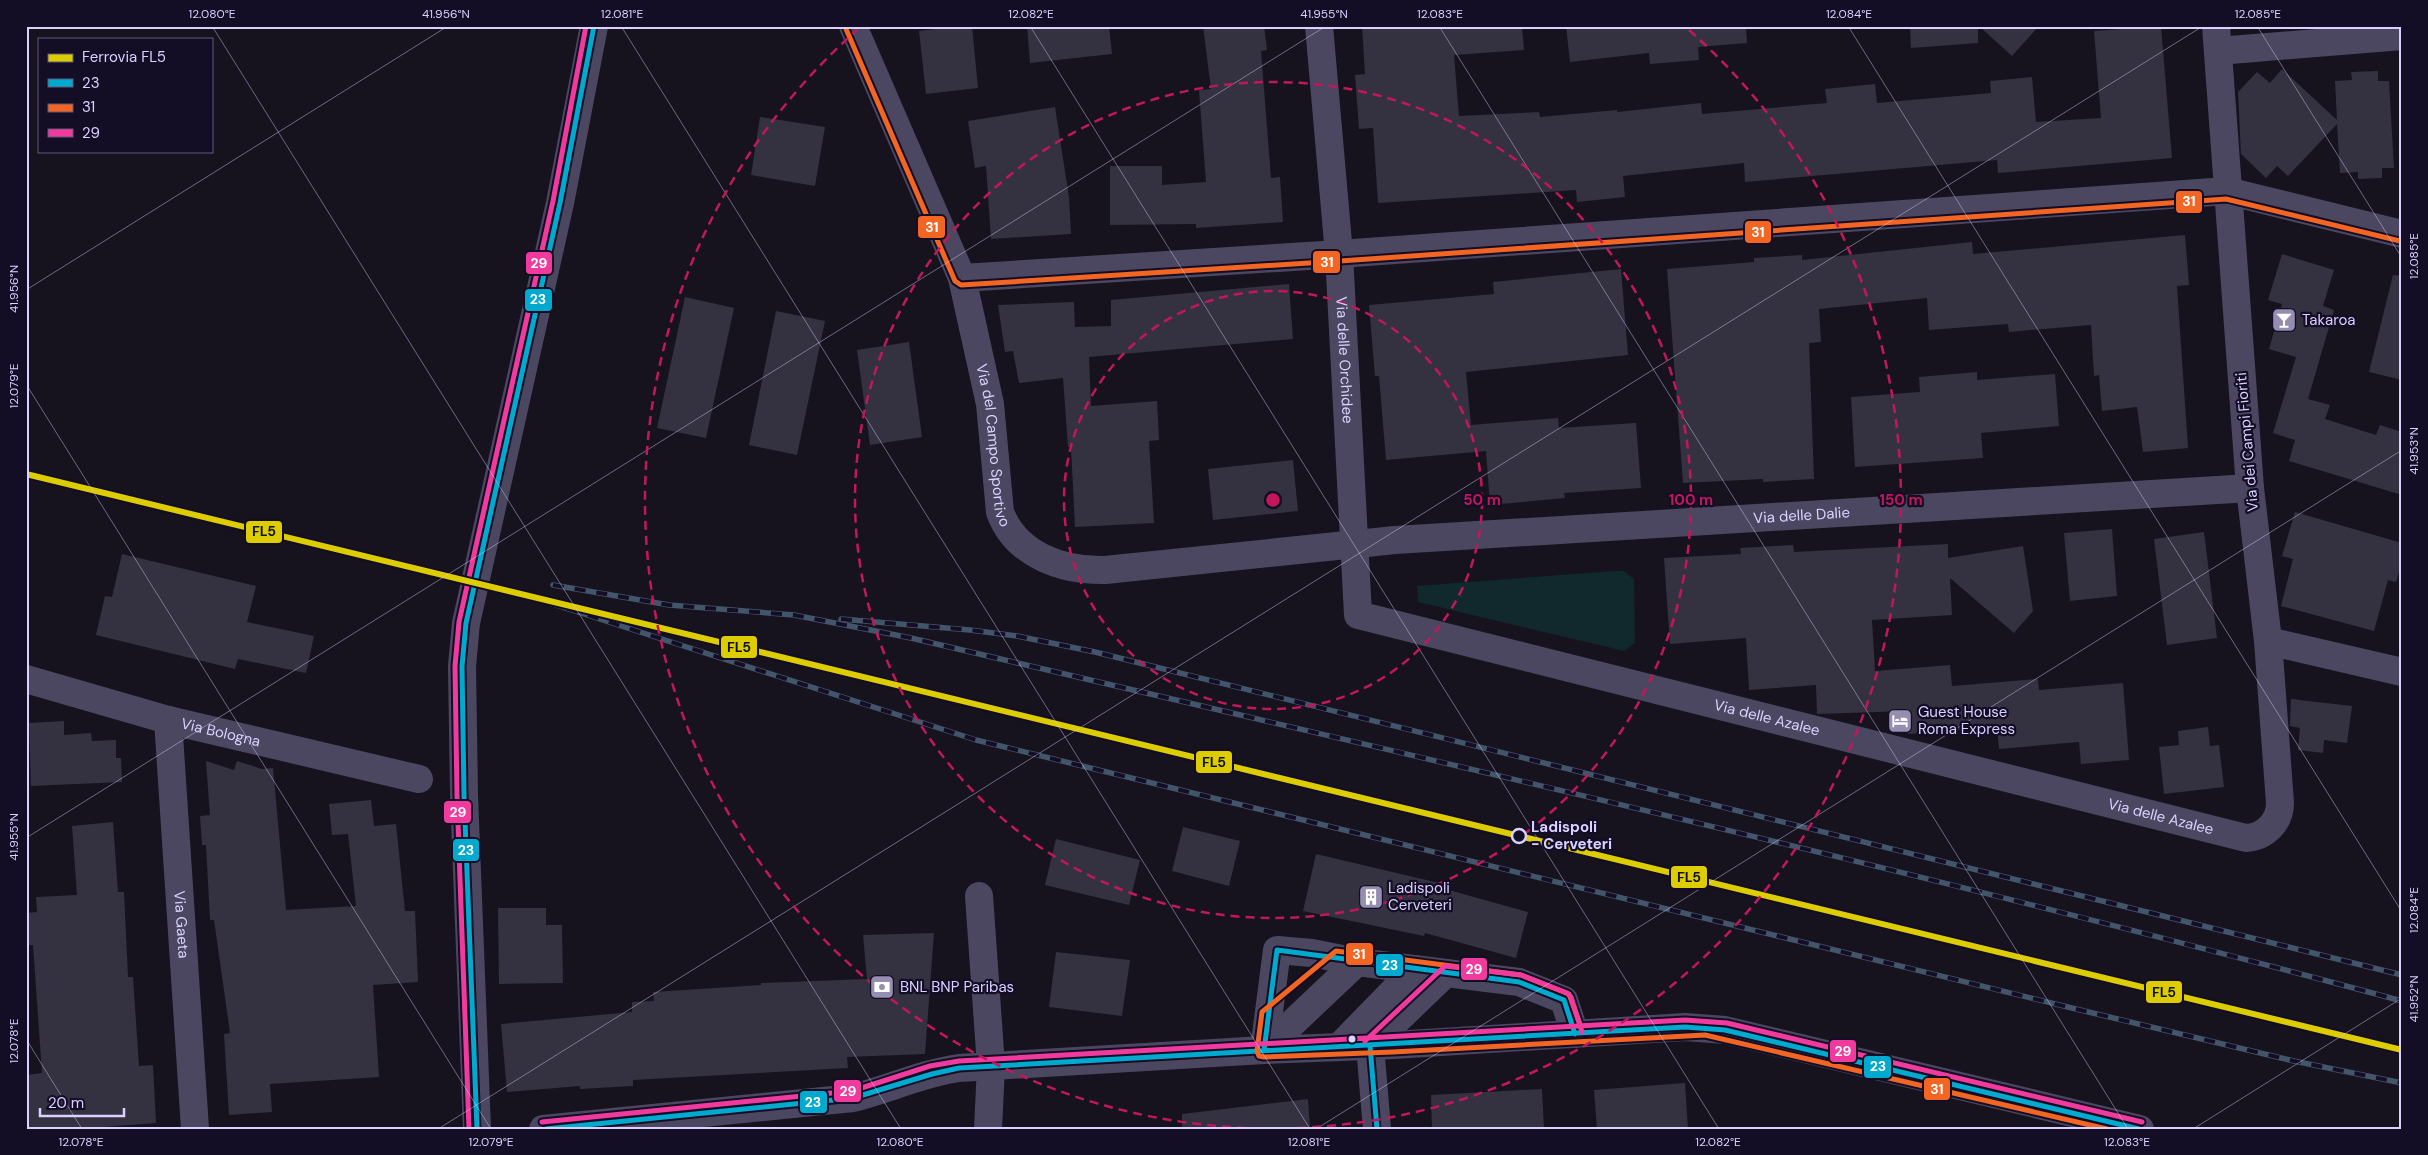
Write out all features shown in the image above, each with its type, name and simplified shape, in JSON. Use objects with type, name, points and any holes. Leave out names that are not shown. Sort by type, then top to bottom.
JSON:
[{"type":"street","points":[[477,1129],[464,795],[462,666],[466,623],[560,203],[594,26]]},
{"type":"street","name":"Via del Campo Sportivo","points":[[853,26],[962,278],[990,404],[1000,512],[1009,531],[1022,545],[1043,558],[1063,566],[1094,570],[1354,544]]},
{"type":"street","name":"Via delle Orchidee","points":[[1319,26],[1338,254],[1354,544]]},
{"type":"street","points":[[2217,39],[2402,36]]},
{"type":"street","name":"Via dei Campi Fioriti","points":[[2217,39],[2250,488],[2268,641],[2280,810],[2273,824],[2264,832],[2246,838]]},
{"type":"street","points":[[962,278],[1338,254],[2227,191],[2402,234]]},
{"type":"street","name":"Via delle Dalie","points":[[1354,544],[2250,488]]},
{"type":"street","name":"Via delle Azalee","points":[[1354,544],[1358,615],[2246,838]]},
{"type":"street","points":[[2268,641],[2402,672]]},
{"type":"street","name":"Via Bologna","points":[[26,679],[168,720],[419,779]]},
{"type":"street","name":"Via Gaeta","points":[[168,720],[195,1129]]},
{"type":"street","points":[[979,896],[991,1066],[988,1129]]},
{"type":"street","points":[[1264,1050],[1277,950],[1415,970],[1519,982],[1564,1000],[1575,1034]]},
{"type":"street","points":[[1264,1050],[1347,960]]},
{"type":"street","points":[[1268,1017],[1347,960]]},
{"type":"street","points":[[1339,1047],[1415,970]]},
{"type":"street","points":[[1377,1129],[1381,1046],[1457,974]]},
{"type":"street","points":[[543,1129],[836,1100],[888,1089],[946,1070],[1685,1027],[1724,1030],[2140,1129]]},
{"type":"green space","points":[[1624,571],[1634,579],[1635,643],[1624,651],[1418,602],[1417,586]]},
{"type":"building","points":[[972,26],[978,88],[926,94],[919,31]]},
{"type":"building","points":[[1027,26],[1109,26],[1112,54],[1030,63]]},
{"type":"building","points":[[1203,26],[1264,26],[1267,50],[1261,51],[1271,178],[1280,177],[1283,222],[1196,228],[1196,224],[1110,225],[1110,166],[1162,166],[1162,185],[1206,182],[1199,90],[1211,89]]},
{"type":"building","points":[[1362,26],[1522,26],[1524,50],[1454,55],[1459,116],[1539,112],[1540,117],[1617,110],[1617,112],[1701,103],[1702,114],[1827,103],[1825,89],[1875,84],[1877,103],[1991,93],[1990,81],[2032,77],[2036,122],[2101,118],[2094,31],[2161,26],[2172,158],[1998,173],[1997,160],[1745,182],[1744,163],[1623,176],[1625,197],[1577,202],[1576,190],[1378,203],[1373,128],[1359,129],[1355,75],[1365,74]]},
{"type":"building","points":[[1566,26],[1746,26],[1747,43],[1698,47],[1699,60],[1650,64],[1649,53],[1570,62]]},
{"type":"building","points":[[1910,26],[1978,26],[1978,43],[1911,48]]},
{"type":"building","points":[[1979,26],[2039,26],[2012,56]]},
{"type":"building","points":[[2282,69],[2337,120],[2335,81],[2352,80],[2351,72],[2378,71],[2378,81],[2389,81],[2394,168],[2382,168],[2382,178],[2358,179],[2358,172],[2340,173],[2337,124],[2288,176],[2277,166],[2266,178],[2241,154],[2238,92],[2257,72],[2270,83]]},
{"type":"building","points":[[1055,107],[1069,197],[1071,234],[991,239],[986,166],[975,168],[968,121]]},
{"type":"building","points":[[760,117],[825,127],[815,186],[751,175]]},
{"type":"building","points":[[2185,235],[2189,285],[2177,286],[2188,448],[2143,452],[2137,407],[2102,411],[2099,375],[2094,376],[2091,325],[2009,332],[2008,324],[1929,330],[1927,298],[1819,309],[1821,342],[1809,343],[1814,479],[1763,482],[1763,479],[1683,483],[1667,269],[1754,262],[1754,258],[1802,255],[1802,260],[1972,242],[1973,254]]},
{"type":"building","points":[[2282,254],[2334,270],[2323,306],[2334,310],[2308,399],[2330,405],[2325,419],[2376,435],[2380,425],[2402,432],[2402,495],[2289,461],[2295,440],[2273,433],[2296,357],[2269,349],[2282,304],[2268,300]]},
{"type":"building","points":[[1621,269],[1628,355],[1466,372],[1471,425],[1558,418],[1559,428],[1636,423],[1641,488],[1564,493],[1565,498],[1490,505],[1486,451],[1386,460],[1379,376],[1375,376],[1369,305],[1494,294],[1493,282]]},
{"type":"building","points":[[2393,275],[2402,276],[2402,380],[2369,372]]},
{"type":"building","points":[[1289,284],[1293,339],[1089,357],[1091,406],[1157,401],[1159,440],[1149,441],[1154,523],[1075,527],[1071,447],[1068,447],[1063,378],[1019,383],[1013,351],[1005,352],[998,305],[1074,302],[1075,327],[1111,326],[1111,300]]},
{"type":"building","points":[[685,297],[734,308],[706,438],[657,428]]},
{"type":"building","points":[[776,311],[825,321],[797,455],[749,445]]},
{"type":"building","points":[[909,342],[922,437],[870,445],[857,350]]},
{"type":"building","points":[[1977,372],[1977,380],[2055,374],[2059,426],[1981,433],[1983,458],[1855,467],[1851,397],[1920,392],[1919,377]]},
{"type":"building","points":[[1293,460],[1298,511],[1213,520],[1208,469]]},
{"type":"building","points":[[2295,512],[2402,543],[2402,562],[2396,582],[2388,580],[2374,631],[2281,606],[2293,559],[2282,556]]},
{"type":"building","points":[[2112,529],[2117,596],[2070,601],[2064,533]]},
{"type":"building","points":[[2204,532],[2217,638],[2167,645],[2154,539]]},
{"type":"building","points":[[1948,544],[1948,558],[2023,546],[2033,611],[2014,633],[1950,578],[1952,615],[1872,620],[1875,671],[1950,665],[1952,686],[2038,679],[2039,690],[2123,683],[2129,760],[2081,764],[2079,742],[1999,749],[1997,727],[1908,734],[1906,711],[1817,714],[1816,685],[1749,690],[1746,638],[1670,644],[1664,558],[1741,554],[1740,548],[1793,545],[1794,552]]},
{"type":"building","points":[[122,554],[256,586],[247,622],[314,636],[306,673],[238,659],[235,669],[96,635],[105,596],[112,597]]},
{"type":"building","points":[[2291,699],[2352,706],[2347,743],[2324,740],[2323,753],[2298,750],[2300,728],[2290,726]]},
{"type":"building","points":[[64,721],[64,735],[91,733],[92,741],[116,740],[116,758],[121,758],[122,782],[31,786],[29,723]]},
{"type":"building","points":[[2208,727],[2210,746],[2219,745],[2224,787],[2164,794],[2159,747],[2179,745],[2178,731]]},
{"type":"building","points":[[206,761],[234,770],[237,761],[262,769],[273,768],[286,910],[356,906],[348,834],[332,835],[329,804],[371,800],[374,826],[396,824],[405,911],[415,911],[418,982],[373,985],[379,1077],[270,1084],[272,1112],[229,1115],[224,1034],[230,1033],[214,920],[210,920],[206,845],[202,845],[200,816],[210,815]]},
{"type":"building","points":[[113,822],[118,892],[124,892],[128,977],[133,977],[139,1066],[153,1065],[156,1123],[77,1129],[26,1129],[26,1075],[42,1073],[33,945],[27,945],[26,913],[37,912],[36,897],[77,895],[72,826]]},
{"type":"building","points":[[1183,827],[1240,841],[1229,886],[1172,871]]},
{"type":"building","points":[[1056,839],[1140,860],[1129,905],[1045,885]]},
{"type":"building","name":"Ladispoli Cerveteri","points":[[1316,854],[1439,883],[1438,887],[1528,912],[1516,958],[1425,933],[1424,936],[1303,911]]},
{"type":"building","points":[[498,908],[546,908],[546,925],[562,925],[563,983],[499,984]]},
{"type":"building","points":[[934,933],[925,1054],[847,1057],[848,1068],[633,1080],[633,1086],[580,1089],[580,1086],[507,1092],[501,1024],[632,1012],[632,1002],[654,1001],[653,992],[761,985],[761,983],[867,979],[863,935]]},
{"type":"building","points":[[1056,952],[1130,960],[1122,1016],[1049,1007]]},
{"type":"building","points":[[1685,1083],[1688,1129],[1597,1129],[1594,1090]]},
{"type":"building","points":[[1542,1089],[1544,1129],[1432,1129],[1431,1095]]},
{"type":"building","points":[[1308,1099],[1310,1129],[1182,1129],[1182,1114]]},
{"type":"railway","points":[[553,585],[669,605],[794,615],[911,638],[1471,769],[1844,859],[2217,952],[2402,1001]]},
{"type":"railway","points":[[525,595],[976,740],[2080,1010],[2294,1061],[2402,1083]]},
{"type":"railway","points":[[841,619],[1017,636],[1095,652],[2402,975]]},
{"type":"rail line","name":"FL5","points":[[26,474],[2402,1050]]},
{"type":"transit line","name":"29","points":[[469,1129],[457,795],[455,666],[459,622],[553,201],[586,26]]},
{"type":"transit line","name":"23","points":[[477,1129],[464,795],[462,666],[466,623],[560,203],[594,26]]},
{"type":"transit line","name":"31","points":[[846,29],[955,281],[961,285],[1340,261],[2226,199],[2400,241]]},
{"type":"transit line","name":"23","points":[[1264,1050],[1277,950],[1519,982],[1564,1000],[1575,1034]]},
{"type":"transit line","name":"31","points":[[1581,1027],[1569,994],[1521,975],[1336,951],[1262,1012],[1257,1051],[1259,1056],[1264,1057],[1705,1035],[2107,1129]]},
{"type":"transit line","name":"29","points":[[1365,1041],[1445,966],[1521,975],[1567,993],[1571,997],[1582,1032]]},
{"type":"transit line","name":"29","points":[[542,1122],[852,1091],[930,1066],[959,1061],[1685,1020],[1727,1023],[2142,1122]]},
{"type":"transit line","name":"23","points":[[546,1129],[853,1098],[932,1074],[959,1068],[1685,1027],[1725,1030],[2139,1129]]},
{"type":"transit line","name":"23","points":[[1370,1046],[1377,1129]]},
{"type":"place","name":"Takaroa","points":[[2284,320]]},
{"type":"place","name":"Guest House Roma Express","points":[[1900,721]]},
{"type":"place","name":"Ladispoli - Cerveteri","points":[[1519,836]]},
{"type":"place","name":"Ladispoli Cerveteri","points":[[1371,897]]},
{"type":"place","name":"BNL BNP Paribas","points":[[882,987]]}]
